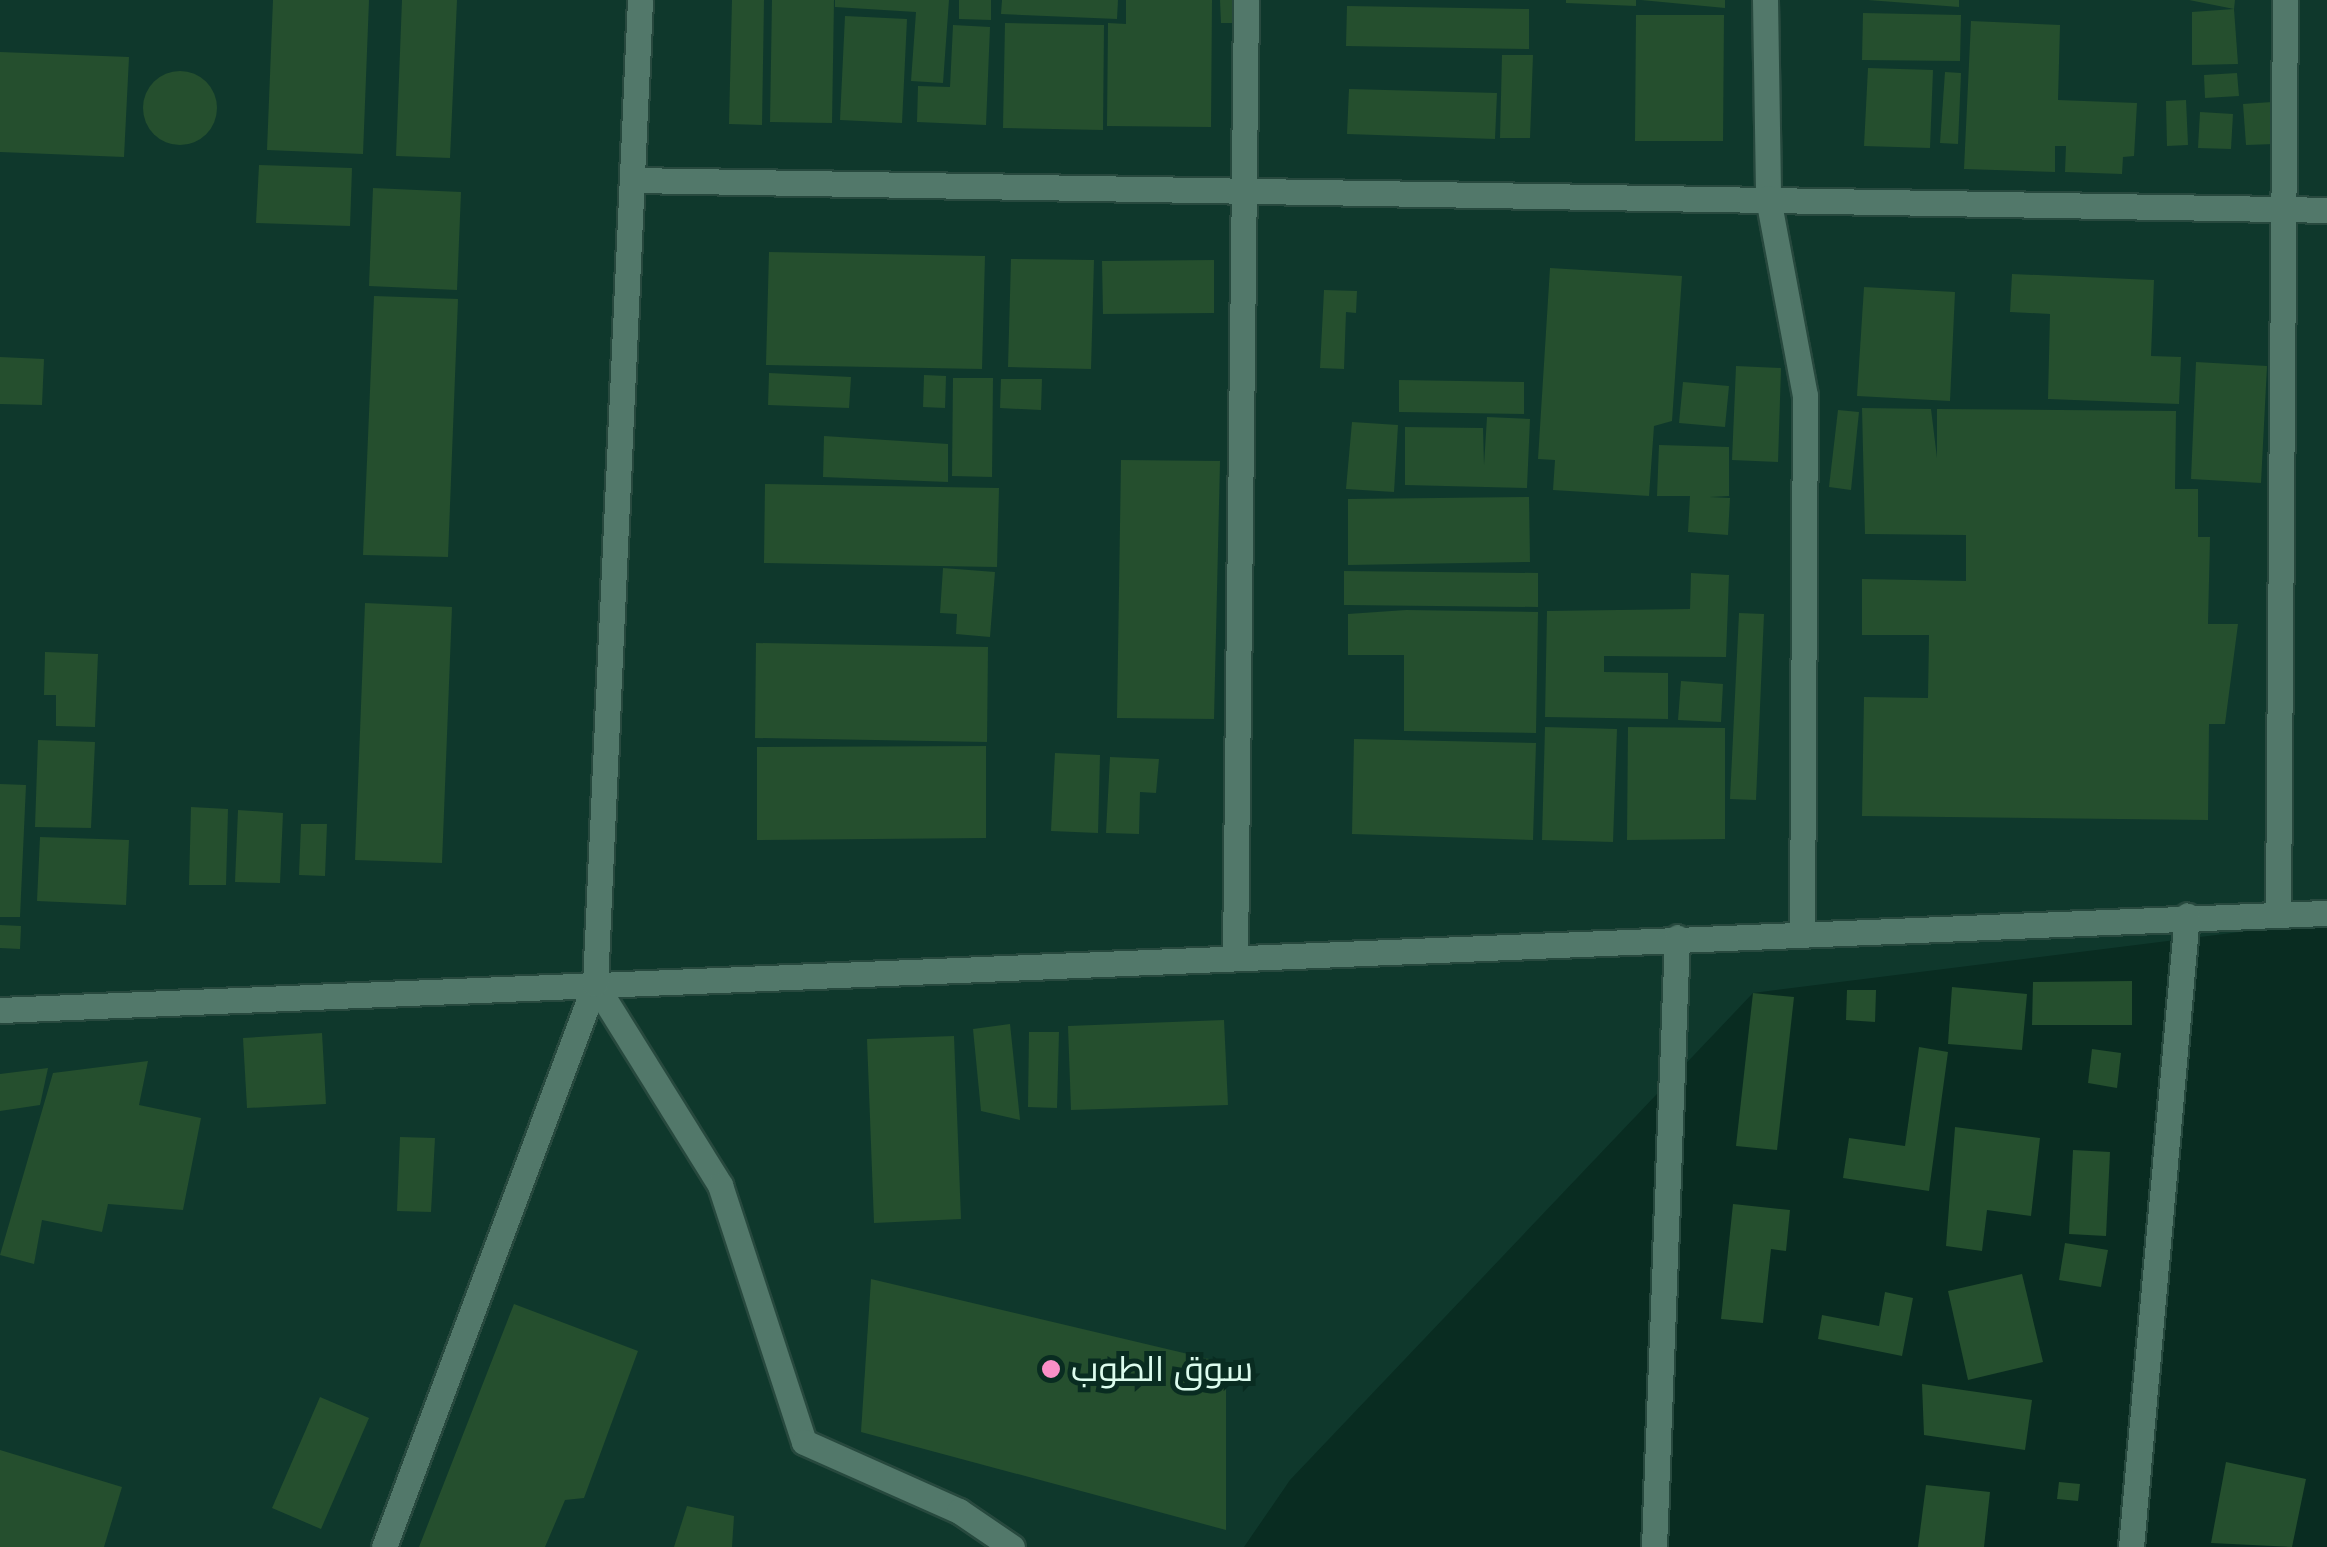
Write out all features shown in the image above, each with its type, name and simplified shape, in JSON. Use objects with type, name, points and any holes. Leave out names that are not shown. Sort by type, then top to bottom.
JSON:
[{"type":"street","points":[[384,1547],[594,984],[640,0]]},
{"type":"street","points":[[1235,956],[1246,0]]},
{"type":"street","points":[[1764,0],[1768,198],[1806,394],[1802,933]]},
{"type":"street","points":[[2278,911],[2290,206],[2285,0]]},
{"type":"street","points":[[632,180],[2290,206],[2327,210]]},
{"type":"street","points":[[0,1010],[2278,911],[2327,913]]},
{"type":"street","points":[[2131,1547],[2187,915]]},
{"type":"street","points":[[1654,1547],[1677,938]]},
{"type":"street","points":[[594,984],[720,1184],[804,1442],[959,1511],[1012,1547]]},
{"type":"shaded area","points":[[0,0],[2327,0],[2327,921],[1753,993],[1290,1480],[1244,1547],[0,1547]]},
{"type":"building","points":[[273,0],[369,0],[363,154],[267,150]]},
{"type":"building","points":[[402,0],[457,0],[450,158],[396,156]]},
{"type":"building","points":[[732,0],[764,0],[762,125],[729,124]]},
{"type":"building","points":[[772,0],[834,0],[832,123],[770,122]]},
{"type":"building","points":[[835,0],[949,0],[943,83],[911,81],[916,12],[835,7]]},
{"type":"building","points":[[959,0],[991,0],[991,20],[959,19]]},
{"type":"building","points":[[1002,0],[1118,0],[1117,19],[1001,14]]},
{"type":"building","points":[[1126,0],[1212,0],[1211,127],[1107,126],[1108,23],[1126,24]]},
{"type":"building","points":[[1220,0],[1240,0],[1240,23],[1221,23]]},
{"type":"building","points":[[1636,0],[1636,6],[1566,3]]},
{"type":"building","points":[[1641,0],[1725,0],[1725,8]]},
{"type":"building","points":[[1868,0],[1959,0],[1959,7]]},
{"type":"building","points":[[2189,0],[2235,0],[2234,9]]},
{"type":"building","points":[[1347,6],[1529,9],[1529,49],[1346,46]]},
{"type":"building","points":[[2234,9],[2238,64],[2192,65],[2192,12]]},
{"type":"building","points":[[1863,13],[1961,15],[1960,61],[1862,60]]},
{"type":"building","points":[[1636,15],[1724,15],[1723,141],[1635,141]]},
{"type":"building","points":[[845,16],[907,19],[902,123],[840,120]]},
{"type":"building","points":[[1971,21],[2060,25],[2058,100],[2137,103],[2134,156],[2123,157],[2122,174],[2065,172],[2066,146],[2055,146],[2055,172],[1964,169]]},
{"type":"building","points":[[1005,23],[1104,25],[1103,130],[1003,128]]},
{"type":"building","points":[[953,25],[990,27],[986,125],[917,122],[918,86],[950,87]]},
{"type":"building","points":[[0,52],[129,57],[124,157],[0,152]]},
{"type":"building","points":[[1502,55],[1533,55],[1530,138],[1500,138]]},
{"type":"building","points":[[1868,68],[1933,70],[1930,148],[1864,146]]},
{"type":"building","points":[[180,71],[206,82],[217,108],[206,134],[180,145],[154,134],[143,108],[154,82]]},
{"type":"building","points":[[1945,72],[1961,73],[1958,144],[1940,143]]},
{"type":"building","points":[[2237,73],[2239,96],[2205,98],[2204,75]]},
{"type":"building","points":[[1349,89],[1497,93],[1495,139],[1347,134]]},
{"type":"building","points":[[2186,100],[2188,145],[2167,146],[2166,101]]},
{"type":"building","points":[[2272,102],[2274,144],[2246,145],[2243,104]]},
{"type":"building","points":[[2200,112],[2233,114],[2231,149],[2198,148]]},
{"type":"building","points":[[259,165],[352,168],[350,226],[256,223]]},
{"type":"building","points":[[373,188],[461,192],[457,290],[369,286]]},
{"type":"building","points":[[769,252],[985,256],[982,369],[766,365]]},
{"type":"building","points":[[1011,259],[1094,260],[1091,369],[1008,367]]},
{"type":"building","points":[[1214,260],[1214,313],[1103,314],[1102,261]]},
{"type":"building","points":[[1550,268],[1682,276],[1672,421],[1654,426],[1649,496],[1553,490],[1555,460],[1538,459]]},
{"type":"building","points":[[2012,274],[2154,280],[2151,356],[2181,357],[2179,404],[2048,399],[2050,314],[2010,312]]},
{"type":"building","points":[[1864,287],[1955,292],[1950,401],[1857,396]]},
{"type":"building","points":[[1324,290],[1357,291],[1356,313],[1346,312],[1344,369],[1320,368]]},
{"type":"building","points":[[374,296],[458,299],[448,557],[363,555]]},
{"type":"building","points":[[0,357],[44,359],[42,405],[0,404]]},
{"type":"building","points":[[2196,362],[2267,366],[2261,483],[2191,479]]},
{"type":"building","points":[[1736,366],[1781,368],[1778,462],[1732,460]]},
{"type":"building","points":[[769,373],[851,377],[849,408],[768,405]]},
{"type":"building","points":[[924,375],[946,376],[945,408],[923,407]]},
{"type":"building","points":[[953,378],[993,378],[992,477],[952,476]]},
{"type":"building","points":[[1001,379],[1042,379],[1041,410],[1000,408]]},
{"type":"building","points":[[1399,380],[1524,382],[1524,414],[1399,412]]},
{"type":"building","points":[[1683,382],[1729,386],[1725,427],[1679,423]]},
{"type":"building","points":[[1862,408],[1931,409],[1937,458],[1937,409],[2176,411],[2175,489],[2198,489],[2198,537],[2210,537],[2208,624],[2238,624],[2225,724],[2209,724],[2208,820],[1862,816],[1864,697],[1928,698],[1929,635],[1862,635],[1862,579],[1966,581],[1966,535],[1865,534]]},
{"type":"building","points":[[1838,410],[1859,412],[1851,490],[1829,487]]},
{"type":"building","points":[[1487,417],[1530,419],[1527,488],[1405,485],[1405,427],[1483,428],[1484,465]]},
{"type":"building","points":[[1352,422],[1398,425],[1394,492],[1346,489]]},
{"type":"building","points":[[824,436],[948,444],[948,482],[823,477]]},
{"type":"building","points":[[1659,445],[1729,447],[1729,496],[1709,497],[1730,498],[1728,535],[1688,532],[1690,496],[1657,496]]},
{"type":"building","points":[[1121,460],[1220,461],[1214,719],[1117,718]]},
{"type":"building","points":[[765,484],[999,488],[997,567],[764,563]]},
{"type":"building","points":[[1529,497],[1530,562],[1348,565],[1348,499]]},
{"type":"building","points":[[943,568],[995,572],[990,637],[956,634],[957,614],[940,613]]},
{"type":"building","points":[[1344,571],[1538,573],[1538,607],[1344,605]]},
{"type":"building","points":[[1691,573],[1729,575],[1726,657],[1604,656],[1604,672],[1668,673],[1668,719],[1545,717],[1547,611],[1690,609]]},
{"type":"building","points":[[365,603],[452,607],[442,863],[355,860]]},
{"type":"building","points":[[1406,610],[1538,612],[1536,733],[1404,731],[1404,655],[1348,655],[1348,614]]},
{"type":"building","points":[[1739,613],[1764,614],[1756,800],[1730,799]]},
{"type":"building","points":[[756,643],[988,647],[987,742],[755,738]]},
{"type":"building","points":[[45,652],[98,654],[95,727],[56,726],[56,695],[44,695]]},
{"type":"building","points":[[1681,681],[1723,684],[1721,722],[1678,720]]},
{"type":"building","points":[[1545,727],[1617,729],[1613,842],[1542,840]]},
{"type":"building","points":[[1628,727],[1725,728],[1725,839],[1627,840]]},
{"type":"building","points":[[1354,739],[1536,743],[1533,840],[1352,834]]},
{"type":"building","points":[[38,740],[95,742],[91,828],[35,827]]},
{"type":"building","points":[[986,746],[986,838],[757,840],[757,747]]},
{"type":"building","points":[[1055,753],[1100,755],[1098,833],[1051,831]]},
{"type":"building","points":[[1110,757],[1159,759],[1156,793],[1140,792],[1139,834],[1106,833]]},
{"type":"building","points":[[0,784],[26,785],[20,917],[0,917]]},
{"type":"building","points":[[191,807],[228,809],[226,885],[189,885]]},
{"type":"building","points":[[238,810],[283,813],[280,883],[235,882]]},
{"type":"building","points":[[301,824],[327,824],[325,876],[299,875]]},
{"type":"building","points":[[40,837],[129,840],[126,905],[37,901]]},
{"type":"building","points":[[0,925],[21,926],[20,949],[0,948]]},
{"type":"building","points":[[2132,981],[2132,1025],[2032,1025],[2033,982]]},
{"type":"building","points":[[1952,987],[2027,994],[2022,1050],[1948,1044]]},
{"type":"building","points":[[1847,990],[1876,990],[1875,1022],[1846,1020]]},
{"type":"building","points":[[1753,993],[1794,997],[1777,1150],[1736,1146]]},
{"type":"building","points":[[1224,1020],[1228,1105],[1071,1110],[1068,1026]]},
{"type":"building","points":[[1010,1024],[1020,1120],[981,1111],[973,1029]]},
{"type":"building","points":[[1029,1032],[1059,1032],[1057,1108],[1028,1107]]},
{"type":"building","points":[[322,1033],[326,1104],[247,1108],[243,1038]]},
{"type":"building","points":[[954,1036],[961,1219],[874,1223],[867,1039]]},
{"type":"building","points":[[1919,1047],[1948,1052],[1929,1191],[1843,1178],[1849,1138],[1905,1146]]},
{"type":"building","points":[[2092,1049],[2121,1053],[2117,1088],[2088,1083]]},
{"type":"building","points":[[148,1061],[139,1105],[201,1118],[183,1210],[108,1204],[102,1232],[42,1220],[34,1264],[0,1255],[53,1073]]},
{"type":"building","points":[[48,1068],[40,1105],[0,1111],[0,1074]]},
{"type":"building","points":[[1955,1127],[2040,1138],[2031,1216],[1987,1210],[1982,1251],[1946,1246]]},
{"type":"building","points":[[400,1137],[435,1138],[431,1212],[397,1211]]},
{"type":"building","points":[[2073,1150],[2110,1152],[2106,1236],[2069,1234]]},
{"type":"building","points":[[1733,1204],[1790,1210],[1786,1251],[1771,1249],[1763,1323],[1721,1319]]},
{"type":"building","points":[[2065,1243],[2108,1250],[2101,1287],[2059,1280]]},
{"type":"building","points":[[2022,1274],[2043,1362],[1968,1380],[1948,1291]]},
{"type":"building","points":[[871,1279],[1226,1363],[1226,1530],[861,1432]]},
{"type":"building","points":[[1885,1292],[1913,1298],[1902,1356],[1818,1339],[1822,1315],[1879,1326]]},
{"type":"building","points":[[514,1304],[638,1351],[584,1498],[565,1500],[545,1547],[419,1547]]},
{"type":"building","points":[[1922,1384],[2032,1400],[2025,1450],[1924,1435]]},
{"type":"building","points":[[320,1397],[369,1418],[321,1529],[272,1508]]},
{"type":"building","points":[[0,1450],[122,1487],[104,1547],[0,1547]]},
{"type":"building","points":[[2226,1462],[2306,1479],[2292,1547],[2211,1543]]},
{"type":"building","points":[[2059,1482],[2080,1484],[2078,1501],[2057,1499]]},
{"type":"building","points":[[1926,1485],[1990,1492],[1984,1547],[1918,1547]]},
{"type":"building","points":[[687,1506],[734,1516],[732,1547],[674,1547]]},
{"type":"place","name":"سوق الطوب","points":[[1051,1369]]}]
